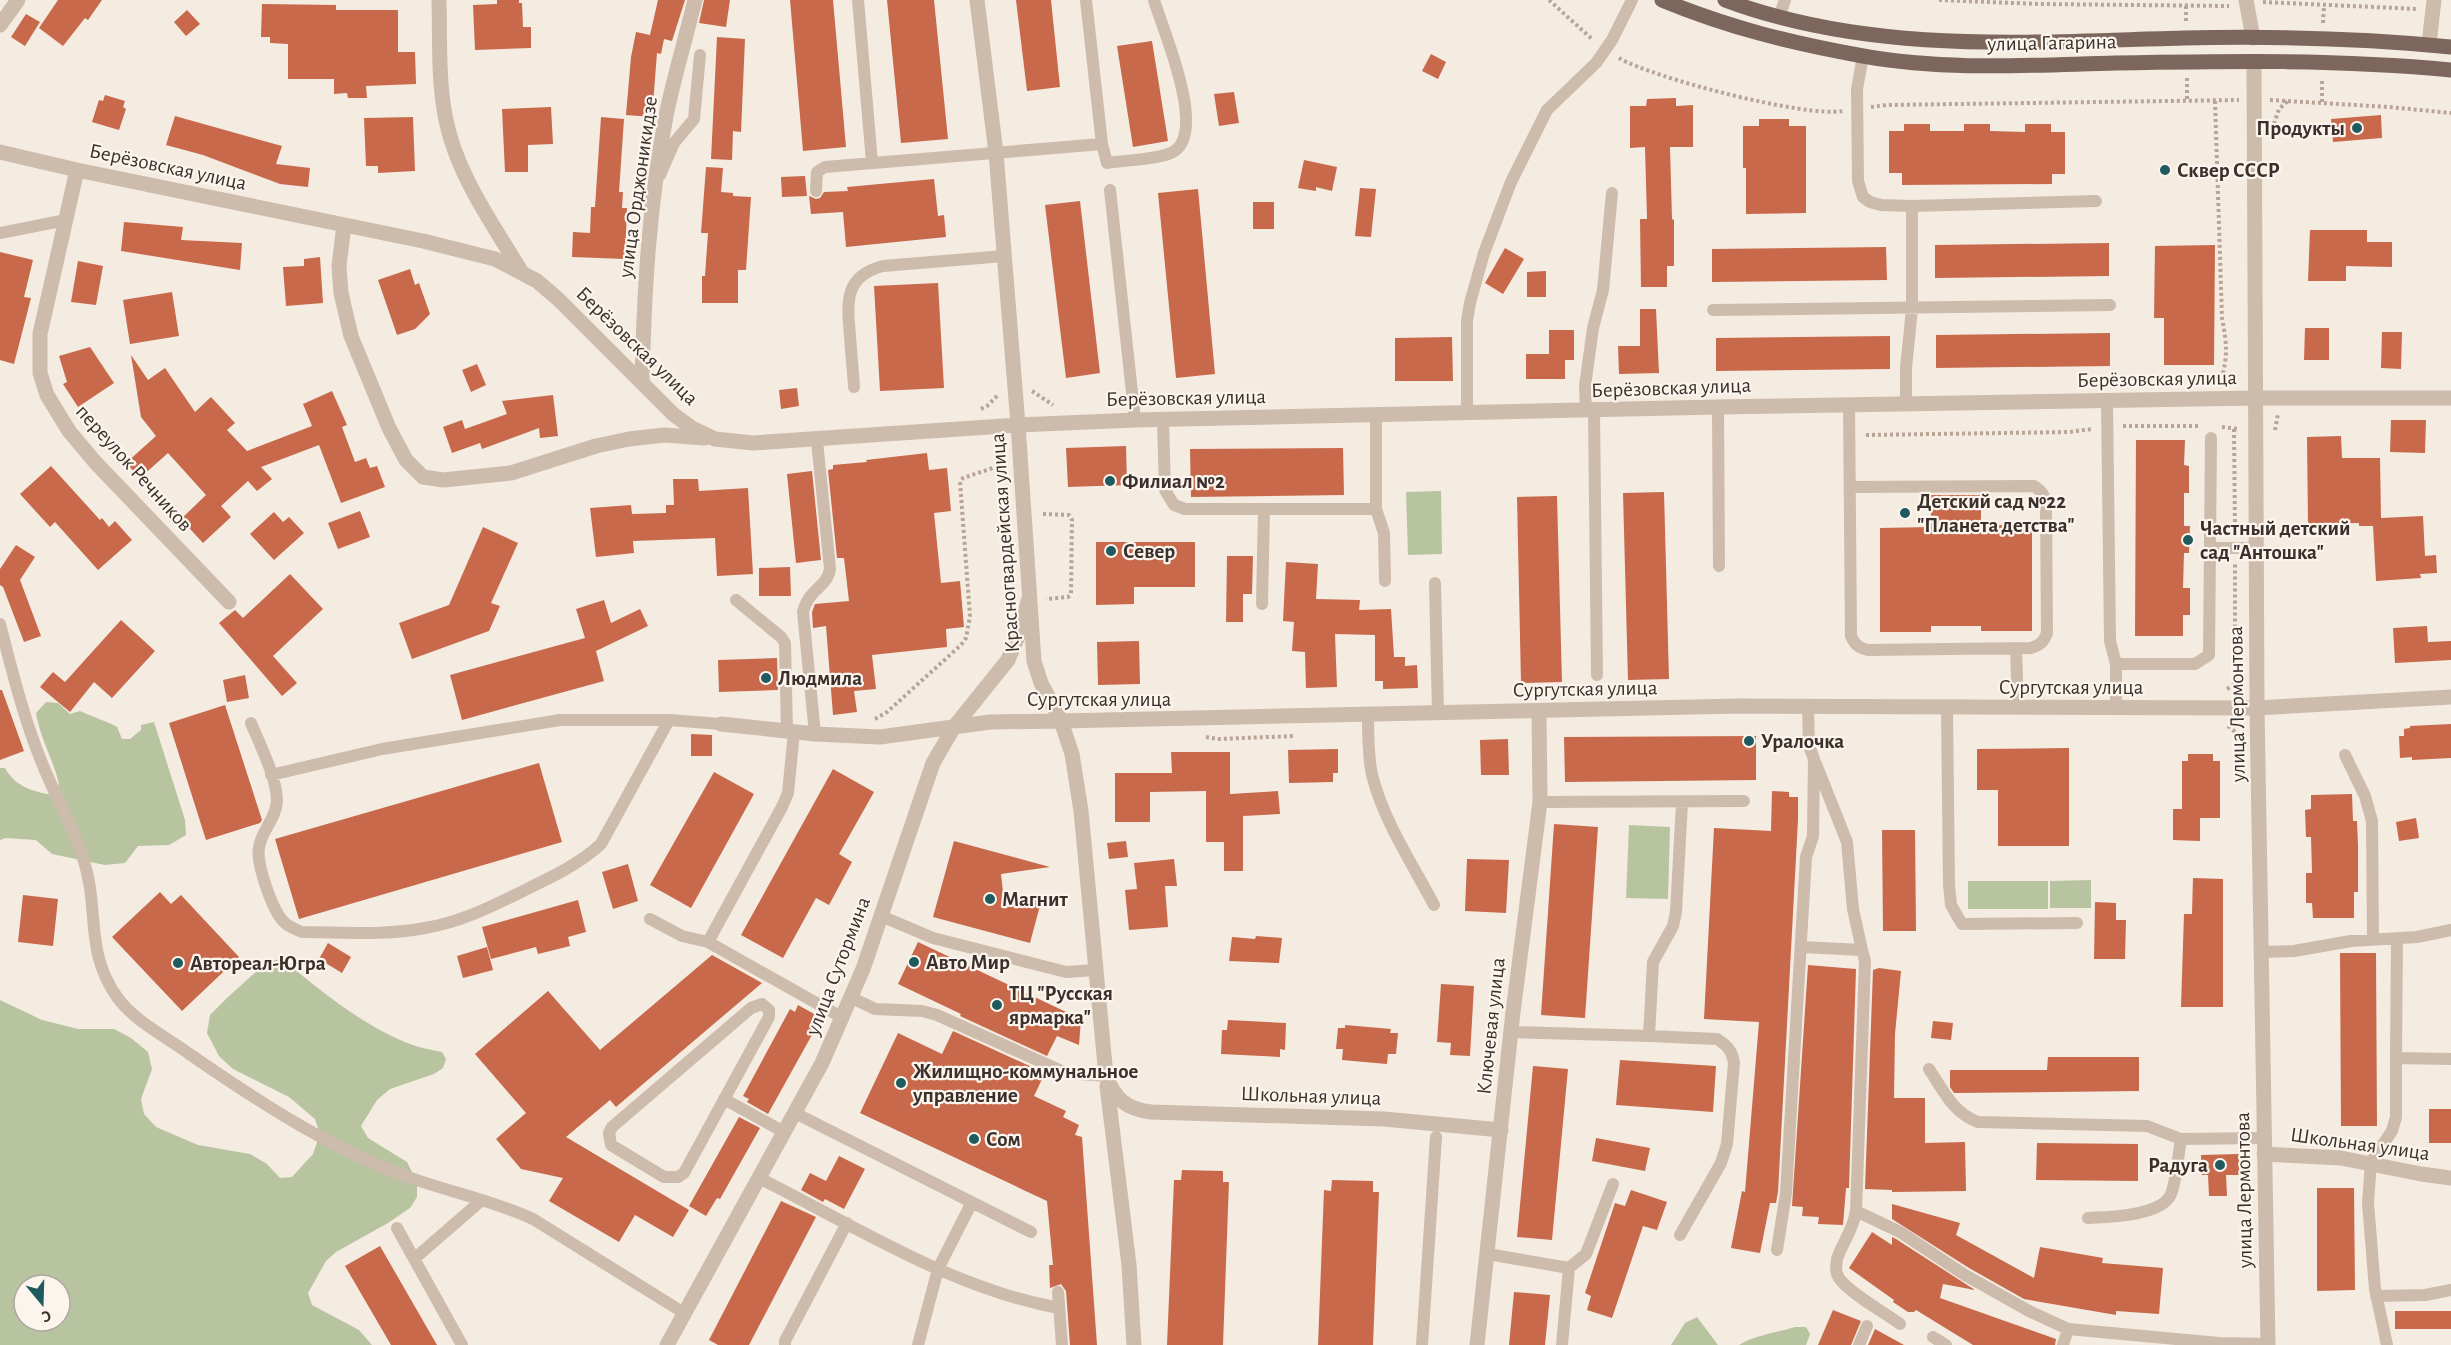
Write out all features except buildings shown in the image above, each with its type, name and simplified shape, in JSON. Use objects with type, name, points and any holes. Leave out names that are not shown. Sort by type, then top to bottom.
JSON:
[{"type":"main road","name":"улица Гагарина","points":[[1662,0],[1731,27],[1814,47],[1863,56],[1950,64],[2008,66],[2322,62],[2451,70]]},
{"type":"main road","name":"улица Гагарина","points":[[1725,0],[1779,17],[1860,33],[1911,40],[2007,43],[2253,38],[2360,39],[2451,47]]},
{"type":"main road","points":[[2253,38],[2254,62]]},
{"type":"street","points":[[0,25],[18,0]]},
{"type":"street","points":[[439,0],[441,93],[452,145],[488,217],[522,272]]},
{"type":"street","name":"улица Орджоникидзе","points":[[642,383],[644,298],[655,187],[668,110],[695,0]]},
{"type":"street","name":"Красногвардейская улица","points":[[977,0],[996,153],[1025,515],[1029,598],[1037,673],[1068,738],[1076,773],[1106,1076],[1129,1265],[1134,1345]]},
{"type":"street","points":[[2246,0],[2253,38]]},
{"type":"street","points":[[2429,44],[2433,5]]},
{"type":"street","name":"улица Лермонтова","points":[[2254,62],[2257,708],[2268,1345]]},
{"type":"street","name":"Берёзовская улица","points":[[0,152],[467,251],[495,259],[522,272],[558,299],[682,421],[715,439],[753,443],[817,441],[1018,425],[1135,420],[1906,403],[2451,398]]},
{"type":"street","name":"переулок Речников","points":[[77,170],[40,334],[40,374],[47,395],[69,431],[94,462],[230,602]]},
{"type":"street","points":[[344,225],[339,266],[345,316],[389,428],[406,460],[423,477],[443,480],[511,473],[596,446],[629,439],[664,435],[715,439]]},
{"type":"street","name":"улица Сутормина","points":[[667,1345],[795,1113],[843,1018],[881,916],[933,763],[954,727],[1008,660],[1022,627],[1029,598]]},
{"type":"street","name":"Сургутская улица","points":[[721,724],[815,734],[880,737],[1012,720],[1061,721],[1808,706],[2257,708],[2451,697]]},
{"type":"street","name":"Ключевая улица","points":[[1477,1345],[1511,1032],[1540,802],[1539,711]]},
{"type":"street","name":"Красногвардейская улица","points":[[1106,1076],[1111,1089],[1120,1101]]},
{"type":"street","name":"Школьная улица","points":[[1120,1101],[1132,1109],[1150,1112],[1384,1119],[1501,1130]]},
{"type":"street","name":"Школьная улица","points":[[2264,1154],[2309,1155],[2371,1162],[2421,1174],[2451,1178]]},
{"type":"lane","points":[[858,0],[872,162]]},
{"type":"lane","points":[[1086,0],[1102,144],[1107,163],[1173,152],[1182,142],[1186,119],[1181,79],[1154,0]]},
{"type":"lane","points":[[1467,413],[1467,321],[1470,303],[1484,253],[1511,182],[1546,110],[1590,69],[1606,50],[1632,0]]},
{"type":"lane","points":[[1779,17],[1785,0]]},
{"type":"lane","points":[[655,187],[674,143],[694,119],[700,55]]},
{"type":"lane","points":[[1863,56],[1857,89],[1858,181],[1863,197],[1870,202],[1881,205],[1912,206],[2096,201]]},
{"type":"lane","points":[[816,191],[816,178],[820,169],[872,162],[1102,144]]},
{"type":"lane","points":[[1110,190],[1135,420]]},
{"type":"lane","points":[[1597,675],[1590,411],[1586,378],[1593,328],[1604,280],[1612,193]]},
{"type":"lane","points":[[1906,403],[1905,368],[1912,309],[1912,206]]},
{"type":"lane","points":[[0,233],[66,220]]},
{"type":"lane","points":[[854,387],[849,300],[850,292],[856,281],[868,270],[883,266],[1004,256]]},
{"type":"lane","points":[[1713,310],[2110,305]]},
{"type":"lane","points":[[2107,400],[2110,641],[2116,664],[2116,708]]},
{"type":"lane","points":[[1848,404],[1851,636],[1854,643],[1868,650],[2039,646],[2047,633],[2046,506],[2045,496],[2040,490],[2034,486],[1850,487]]},
{"type":"lane","points":[[1718,407],[1719,566]]},
{"type":"lane","points":[[1376,416],[1376,509],[1384,534],[1385,581]]},
{"type":"lane","points":[[1163,420],[1165,490],[1174,505],[1185,509],[1376,509]]},
{"type":"lane","points":[[2116,664],[2195,664],[2202,662],[2209,655],[2210,432]]},
{"type":"lane","points":[[815,734],[803,612],[810,594],[829,577],[830,568],[817,441]]},
{"type":"lane","points":[[1262,604],[1264,509]]},
{"type":"lane","points":[[2211,548],[2256,548]]},
{"type":"lane","points":[[1435,583],[1438,713]]},
{"type":"lane","points":[[708,942],[788,793],[790,731],[785,643],[781,637],[735,600]]},
{"type":"lane","points":[[0,624],[27,726],[83,857],[93,905],[95,949],[108,984],[119,1000],[135,1016],[218,1074],[344,1150],[399,1174],[510,1209],[533,1219],[684,1313]]},
{"type":"lane","points":[[2016,648],[2018,707]]},
{"type":"lane","points":[[1808,706],[1809,746],[1847,842],[1853,909],[1866,973],[1856,1211],[1854,1226],[1838,1257],[1836,1268],[1839,1277],[1847,1286],[1900,1323]]},
{"type":"lane","points":[[1947,707],[1949,885],[1954,913],[1962,924],[2077,923]]},
{"type":"lane","points":[[1368,715],[1370,760],[1382,806],[1434,905]]},
{"type":"lane","points":[[271,775],[382,749],[560,720],[669,720],[721,724]]},
{"type":"lane","points":[[251,723],[271,775],[277,802],[273,819],[259,846],[259,858],[273,906],[282,920],[290,927],[302,932],[385,932],[425,928],[483,910],[567,870],[588,856],[601,844],[669,720]]},
{"type":"lane","points":[[2345,755],[2365,796],[2372,821],[2373,939]]},
{"type":"lane","points":[[1777,1250],[1786,1193],[1806,858],[1813,836],[1814,759]]},
{"type":"lane","points":[[1540,802],[1744,801]]},
{"type":"lane","points":[[1648,1036],[1653,962],[1673,926],[1677,912],[1682,803]]},
{"type":"lane","points":[[881,916],[933,938],[1066,972],[1096,970]]},
{"type":"lane","points":[[650,919],[682,936],[708,942],[843,1018]]},
{"type":"lane","points":[[2262,952],[2294,951],[2351,941],[2397,938],[2451,930]]},
{"type":"lane","points":[[2387,1345],[2376,1296],[2368,1203],[2371,1162],[2392,1131],[2396,1117],[2397,938]]},
{"type":"lane","points":[[1802,947],[1862,950]]},
{"type":"lane","points":[[852,998],[875,1009],[922,1011],[937,1015],[1066,1073],[1106,1076]]},
{"type":"lane","points":[[762,1004],[769,1010],[769,1017],[724,1099],[684,1173],[678,1177],[664,1177],[611,1145],[609,1133],[612,1127],[751,1008],[762,1004]]},
{"type":"lane","points":[[1511,1032],[1718,1039],[1726,1045],[1732,1053],[1734,1063],[1727,1144],[1721,1162],[1680,1235]]},
{"type":"lane","points":[[2396,1058],[2451,1059]]},
{"type":"lane","points":[[1929,1070],[1953,1106],[1965,1117],[1978,1122],[2147,1126],[2181,1138],[2263,1138]]},
{"type":"lane","points":[[724,1099],[784,1132]]},
{"type":"lane","points":[[795,1113],[1031,1232]]},
{"type":"lane","points":[[1422,1345],[1436,1137]]},
{"type":"lane","points":[[2088,1218],[2121,1216],[2151,1209],[2164,1203],[2170,1194],[2181,1138]]},
{"type":"lane","points":[[759,1178],[938,1269],[1008,1297],[1059,1308]]},
{"type":"lane","points":[[1562,1345],[1569,1268],[1586,1254],[1613,1184]]},
{"type":"lane","points":[[414,1259],[482,1200]]},
{"type":"lane","points":[[918,1345],[938,1269],[972,1202]]},
{"type":"lane","points":[[1856,1211],[1900,1232],[1965,1275],[2029,1311],[2068,1329],[2219,1343],[2268,1345]]},
{"type":"lane","points":[[785,1345],[785,1341],[847,1223]]},
{"type":"lane","points":[[398,1228],[462,1345]]},
{"type":"lane","points":[[1488,1254],[1569,1268]]},
{"type":"lane","points":[[2376,1296],[2425,1295],[2451,1290]]},
{"type":"lane","points":[[1058,1292],[1062,1345]]},
{"type":"lane","points":[[1859,1345],[1867,1326]]},
{"type":"lane","points":[[2063,1345],[2068,1329]]},
{"type":"lane","points":[[1933,1337],[1946,1345]]},
{"type":"path","points":[[1549,0],[1606,50],[1627,63],[1724,93],[1811,111],[1833,113],[1899,104],[2255,100],[2300,101],[2451,113]]},
{"type":"path","points":[[1939,0],[2186,6]]},
{"type":"path","points":[[2324,6],[2433,5]]},
{"type":"path","points":[[2215,101],[2222,318],[2226,342],[2226,366]]},
{"type":"path","points":[[1034,391],[1042,399],[1058,407]]},
{"type":"path","points":[[976,411],[987,406],[999,393]]},
{"type":"path","points":[[2221,426],[2275,429],[2275,441]]},
{"type":"path","points":[[1849,429],[1858,435],[2069,432],[2107,427],[2210,432]]},
{"type":"path","points":[[869,720],[887,712],[966,638],[970,616],[960,482],[963,478],[1005,464],[1004,457]]},
{"type":"path","points":[[1042,513],[1044,515],[1069,515],[1072,520],[1071,594],[1068,597],[1047,597],[1046,600]]},
{"type":"green space","points":[[1441,491],[1442,554],[1408,555],[1406,492]]},
{"type":"green space","points":[[46,702],[58,703],[70,714],[80,711],[117,727],[122,739],[130,739],[141,730],[141,725],[154,722],[185,820],[186,835],[169,845],[138,846],[125,863],[105,865],[52,854],[36,840],[6,838],[0,840],[0,768],[5,768],[19,784],[38,792],[53,795],[59,784],[36,713]]},
{"type":"green space","points":[[1629,825],[1670,827],[1668,899],[1626,898]]},
{"type":"green space","points":[[2091,880],[2091,908],[2050,908],[2050,881]]},
{"type":"green space","points":[[1968,881],[2048,881],[2048,909],[1968,909]]},
{"type":"green space","points":[[282,959],[359,1018],[410,1044],[442,1052],[446,1059],[443,1068],[434,1074],[390,1089],[377,1100],[361,1126],[368,1138],[407,1162],[417,1182],[417,1197],[410,1208],[388,1223],[336,1252],[326,1261],[308,1293],[312,1305],[359,1330],[372,1345],[0,1345],[0,1000],[42,1020],[78,1029],[114,1029],[131,1038],[148,1052],[152,1069],[141,1099],[144,1114],[156,1127],[198,1145],[250,1154],[267,1164],[280,1178],[292,1177],[313,1154],[320,1134],[315,1119],[289,1097],[233,1069],[219,1056],[207,1033],[210,1015],[268,961]]},
{"type":"green space","points":[[1697,1317],[1718,1345],[1671,1345],[1685,1323]]},
{"type":"green space","points":[[1795,1327],[1806,1327],[1810,1334],[1806,1345],[1739,1345],[1759,1336]]},
{"type":"place","name":"Продукты","points":[[2357,128]]},
{"type":"place","name":"Сквер СССР","points":[[2165,170]]},
{"type":"place","name":"Филиал №2","points":[[1110,481]]},
{"type":"place","name":"Детский сад №22 \"Планета детства\"","points":[[1905,513]]},
{"type":"place","name":"Частный детский сад \"Антошка\"","points":[[2188,540]]},
{"type":"place","name":"Север","points":[[1111,551]]},
{"type":"place","name":"Людмила","points":[[766,678]]},
{"type":"place","name":"Уралочка","points":[[1749,741]]},
{"type":"place","name":"Магнит","points":[[990,899]]},
{"type":"place","name":"Авто Мир","points":[[914,962]]},
{"type":"place","name":"Автореал-Югра","points":[[178,963]]},
{"type":"place","name":"ТЦ \"Русская ярмарка\"","points":[[997,1005]]},
{"type":"place","name":"Жилищно-коммунальное управление","points":[[901,1083]]},
{"type":"place","name":"Сом","points":[[974,1139]]},
{"type":"place","name":"Радуга","points":[[2220,1165]]}]
